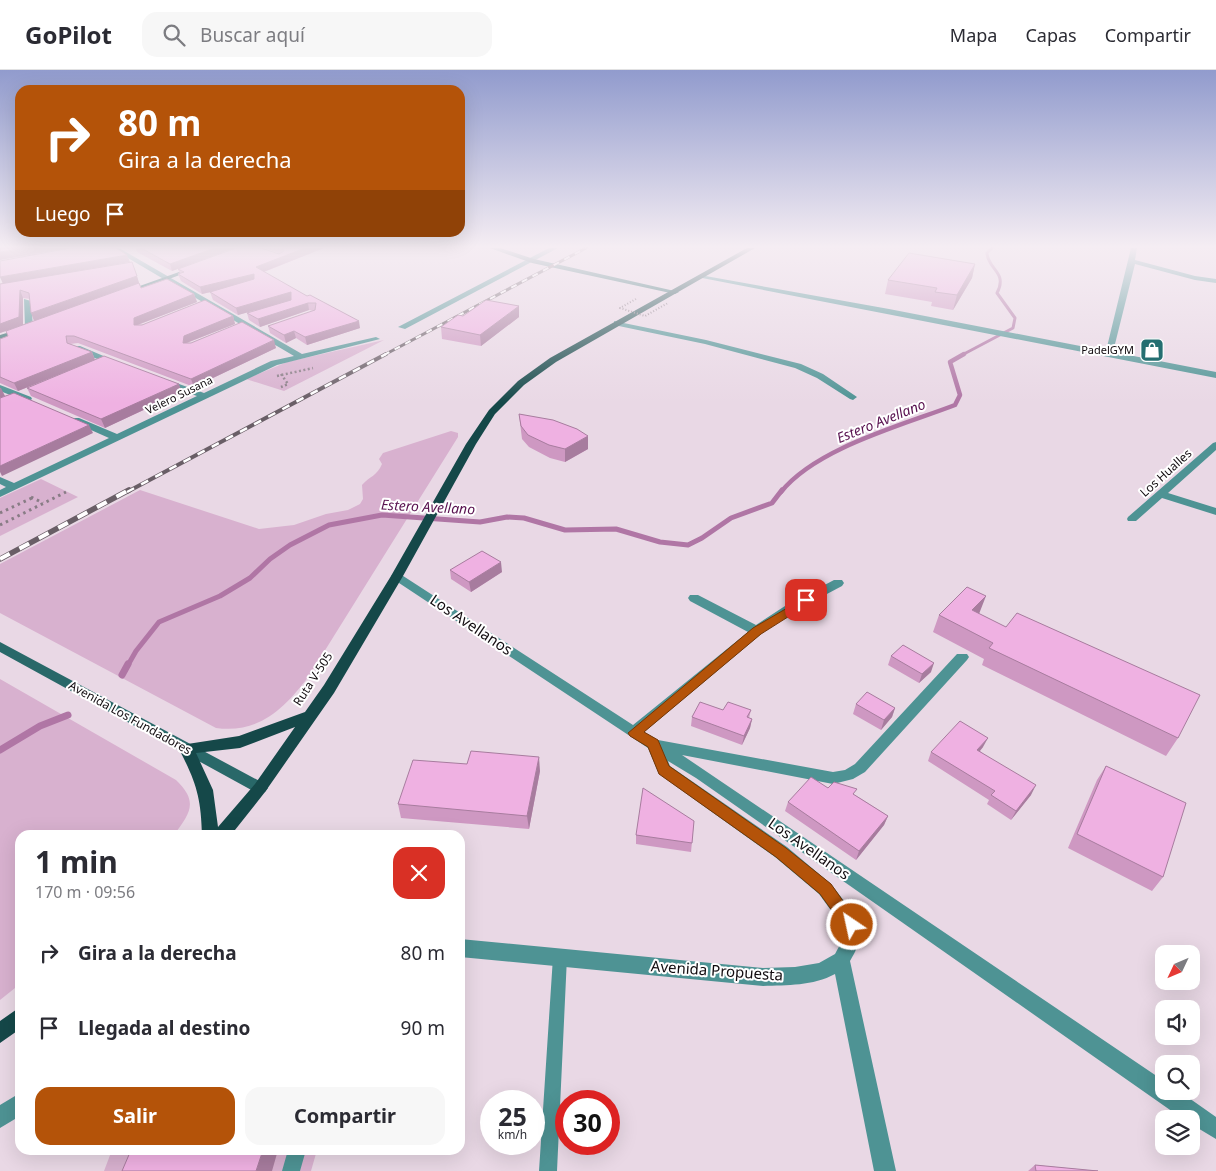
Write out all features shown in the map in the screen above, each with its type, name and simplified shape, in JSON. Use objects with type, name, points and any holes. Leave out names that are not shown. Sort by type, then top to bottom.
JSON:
[{"type":"main road","name":"Ruta V-505","points":[[225,830],[260,788],[312,714],[397,576],[471,444],[492,412],[521,383],[554,360],[661,299]]},
{"type":"main road","points":[[210,830],[208,795],[199,769],[186,749],[240,742],[312,714]]},
{"type":"main road","points":[[0,1033],[15,1021]]},
{"type":"street","points":[[203,299],[241,322],[263,331],[300,356]]},
{"type":"street","points":[[402,327],[456,299]]},
{"type":"street","points":[[821,299],[1216,375]]},
{"type":"street","points":[[1109,354],[1123,299]]},
{"type":"street","points":[[27,301],[29,328]]},
{"type":"street","points":[[617,323],[706,342],[798,366],[829,380],[854,397]]},
{"type":"street","points":[[0,338],[38,324]]},
{"type":"street","name":"Velero Susana","points":[[0,494],[274,363],[376,339]]},
{"type":"street","points":[[74,348],[102,361],[124,366]]},
{"type":"street","points":[[159,379],[204,396]]},
{"type":"street","points":[[0,388],[36,403]]},
{"type":"street","points":[[63,414],[117,438]]},
{"type":"street","name":"Los Hualles","points":[[1132,519],[1216,445]]},
{"type":"street","points":[[0,480],[14,487]]},
{"type":"street","points":[[1161,494],[1216,512]]},
{"type":"street","name":"Los Avellanos","points":[[397,576],[634,733],[701,774],[1216,1129]]},
{"type":"street","points":[[634,733],[757,631],[789,609],[838,583]]},
{"type":"street","points":[[694,598],[757,631]]},
{"type":"street","name":"Avenida Los Fundadores","points":[[0,646],[260,788]]},
{"type":"street","points":[[653,744],[833,778],[848,775],[860,768],[962,657]]},
{"type":"street","points":[[653,744],[664,770],[781,852],[825,889],[852,925],[852,940],[841,960],[885,1171]]},
{"type":"street","name":"Avenida Propuesta","points":[[465,948],[763,977],[795,976],[822,971],[841,960]]},
{"type":"street","points":[[0,1118],[15,1107]]},
{"type":"lane","points":[[548,1171],[560,957]]},
{"type":"lane","points":[[291,1171],[296,1155]]},
{"type":"path","points":[[635,299],[620,308],[645,316],[668,303]]},
{"type":"path","points":[[274,363],[288,383],[281,387]]},
{"type":"path","points":[[0,525],[66,492]]},
{"type":"path","points":[[0,513],[32,498]]},
{"type":"shaded area","points":[[384,340],[284,391],[246,379],[287,362]]},
{"type":"shaded area","points":[[451,431],[458,433],[458,437],[309,676],[280,708],[258,723],[231,729],[216,728],[0,613],[0,564],[140,490],[259,529],[294,525],[326,514],[348,510],[360,504],[363,499],[362,485],[376,474],[380,468],[382,464],[379,459],[383,453]]},
{"type":"shaded area","points":[[41,479],[78,497],[0,536],[0,498]]},
{"type":"shaded area","points":[[0,679],[176,780],[188,795],[190,808],[177,830],[15,830],[15,988],[0,1000]]},
{"type":"shaded area","points":[[110,1155],[316,1155],[311,1171],[104,1171]]},
{"type":"building","points":[[0,299],[20,299],[19,317],[0,324]]},
{"type":"building","points":[[30,299],[70,299],[31,313]]},
{"type":"building","points":[[94,299],[181,299],[134,318],[134,325],[142,325],[205,300],[233,316],[184,336],[183,343],[191,343],[242,322],[274,340],[191,379],[74,336],[66,336],[67,343],[92,352],[14,383],[0,377],[0,339],[8,336],[6,331]]},
{"type":"building","points":[[222,299],[266,299],[236,308]]},
{"type":"building","points":[[318,299],[359,321],[305,337],[294,331],[284,335],[268,326],[315,310],[316,303],[308,303],[258,319],[247,313],[291,300]]},
{"type":"building","points":[[486,300],[519,306],[480,335],[441,327],[458,315],[463,316]]},
{"type":"building","points":[[104,356],[179,384],[101,419],[27,388]]},
{"type":"building","points":[[14,393],[89,425],[0,466],[0,398]]},
{"type":"building","points":[[519,414],[553,420],[577,429],[588,436],[565,449],[549,445],[528,435],[521,426]]},
{"type":"building","points":[[482,551],[501,562],[469,582],[450,570]]},
{"type":"building","points":[[967,587],[986,596],[972,610],[1006,627],[1017,613],[1200,695],[1178,738],[989,648],[993,643],[939,615]]},
{"type":"building","points":[[903,645],[934,663],[922,674],[891,656]]},
{"type":"building","points":[[867,692],[895,708],[884,720],[856,704]]},
{"type":"building","points":[[700,702],[723,710],[728,702],[751,710],[747,717],[752,719],[744,736],[692,717]]},
{"type":"building","points":[[960,721],[988,738],[977,750],[1036,785],[1016,811],[991,795],[995,791],[931,752]]},
{"type":"building","points":[[471,751],[539,757],[527,816],[398,804],[413,760],[467,764]]},
{"type":"building","points":[[1106,766],[1186,803],[1163,877],[1077,834]]},
{"type":"building","points":[[811,777],[828,788],[834,782],[857,789],[853,794],[888,816],[859,851],[788,802]]},
{"type":"building","points":[[643,788],[694,821],[692,843],[636,835]]},
{"type":"building","points":[[129,1155],[261,1155],[256,1171],[122,1171]]},
{"type":"building","points":[[1035,1165],[1098,1171],[1036,1171]]},
{"type":"waterway","name":"Estero Avellano","points":[[962,355],[1013,328],[1015,318],[1002,299]]},
{"type":"waterway","name":"Estero Avellano","points":[[781,492],[796,476],[838,450],[955,405],[960,395],[950,362],[964,354]]},
{"type":"waterway","name":"Estero Avellano","points":[[128,665],[136,651],[159,622],[220,596],[250,578],[270,559],[290,545],[329,525],[382,515],[480,522],[507,517],[524,518],[565,530],[616,529],[660,542],[688,545],[702,538],[731,518],[772,503],[782,490]]},
{"type":"waterway","name":"Estero Avellano","points":[[122,675],[128,664]]},
{"type":"waterway","points":[[0,750],[40,726],[68,715]]},
{"type":"railway","points":[[384,355],[489,299]]},
{"type":"railway","points":[[127,492],[386,354]]},
{"type":"railway","points":[[0,559],[129,490]]},
{"type":"place","name":"PadelGYM","points":[[1152,350]]},
{"type":"route","points":[[806,600],[757,631],[634,733],[653,744],[664,770],[781,852],[825,889],[852,925]]}]
